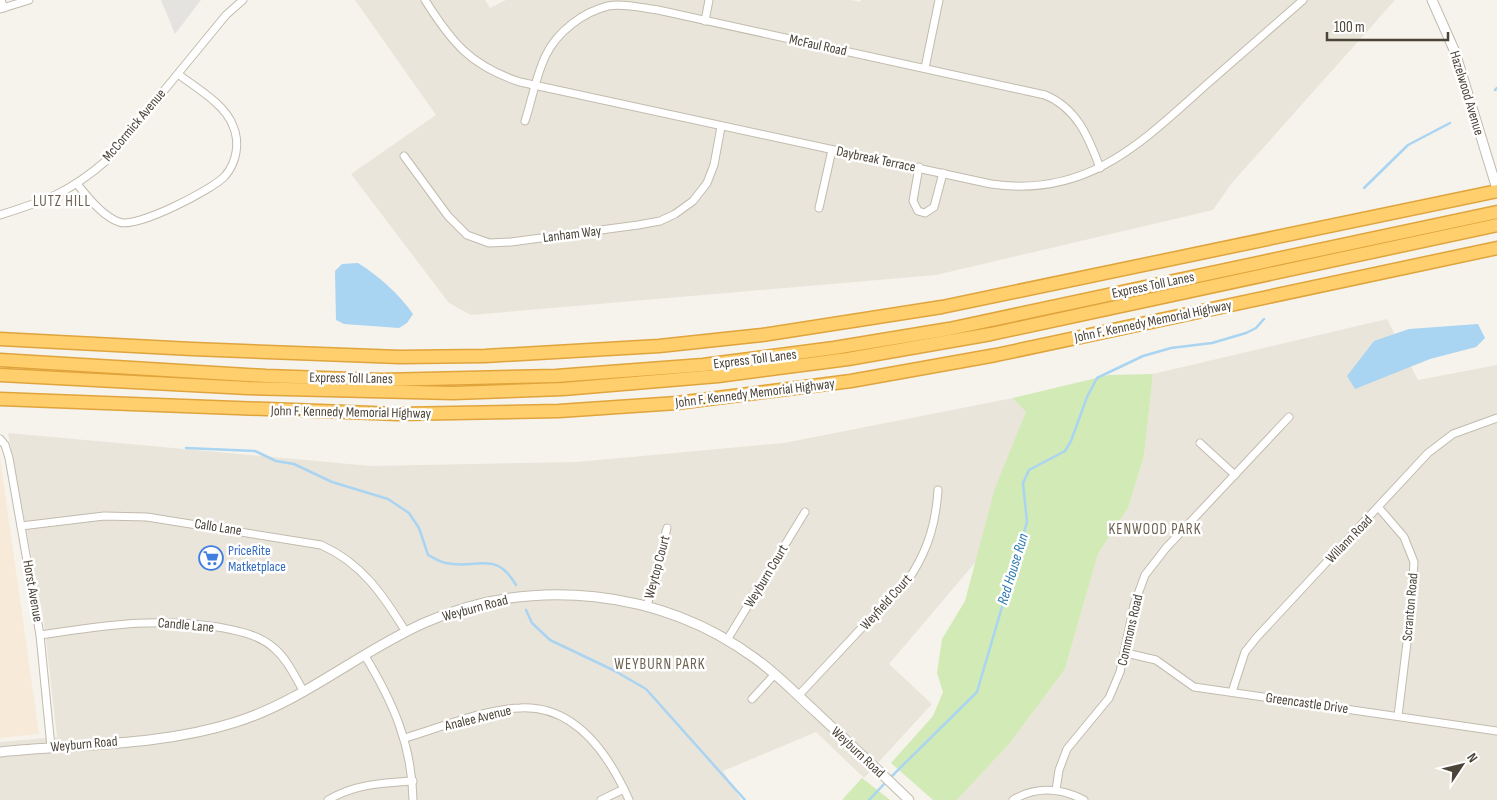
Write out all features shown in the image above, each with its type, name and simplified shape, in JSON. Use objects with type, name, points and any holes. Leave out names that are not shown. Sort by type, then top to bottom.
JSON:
[{"type":"highway","points":[[0,339],[192,350],[400,357],[504,356],[659,346],[771,334],[942,307],[1497,190]]},
{"type":"highway","name":"Express Toll Lanes","points":[[0,360],[266,376],[381,380],[526,378],[673,368],[805,353],[949,329],[1497,212]]},
{"type":"highway","name":"Express Toll Lanes","points":[[0,375],[248,388],[394,393],[553,390],[689,379],[848,359],[991,334],[1497,226]]},
{"type":"highway","name":"John F. Kennedy Memorial Highway","points":[[0,398],[398,414],[559,411],[676,403],[851,381],[978,359],[1497,248]]},
{"type":"street","points":[[0,0],[2,9],[29,0]]},
{"type":"street","name":"McCormick Avenue","points":[[0,215],[51,199],[76,184],[107,160],[226,15],[243,0]]},
{"type":"street","name":"Daybreak Terrace","points":[[425,0],[456,45],[474,61],[504,77],[536,86],[721,127],[991,184],[1022,186],[1056,182],[1100,168],[1139,144],[1303,0]]},
{"type":"street","points":[[705,21],[709,0]]},
{"type":"street","points":[[925,68],[939,0]]},
{"type":"street","name":"Hazelwood Avenue","points":[[1432,0],[1455,52],[1497,190]]},
{"type":"street","name":"McFaul Road","points":[[525,121],[546,55],[552,44],[568,27],[596,10],[609,6],[629,6],[925,68],[1056,99],[1067,107],[1079,122],[1100,168]]},
{"type":"street","points":[[76,184],[111,219],[120,223],[132,224],[150,218],[206,189],[225,175],[231,167],[237,146],[234,126],[229,117],[220,108],[178,74]]},
{"type":"street","name":"Lanham Way","points":[[404,156],[448,216],[467,235],[489,243],[511,242],[638,225],[660,221],[675,214],[693,201],[706,183],[714,165],[721,127]]},
{"type":"street","points":[[819,208],[832,150]]},
{"type":"street","points":[[919,168],[913,201],[918,211],[925,213],[934,207],[942,173]]},
{"type":"street","name":"Commons Road","points":[[1056,790],[1059,770],[1066,749],[1109,698],[1120,672],[1126,653],[1134,605],[1145,576],[1166,548],[1289,417]]},
{"type":"street","name":"Willann Road","points":[[1232,692],[1237,671],[1249,646],[1428,454],[1442,442],[1460,431],[1497,418]]},
{"type":"street","name":"Horst Avenue","points":[[0,439],[8,450],[40,636],[50,747]]},
{"type":"street","points":[[1200,442],[1235,476]]},
{"type":"street","name":"Weyfield Court","points":[[798,696],[912,574],[932,534],[938,490]]},
{"type":"street","name":"Scranton Road","points":[[1379,508],[1404,537],[1414,562],[1411,610],[1398,716]]},
{"type":"street","name":"Weyburn Court","points":[[727,640],[805,512]]},
{"type":"street","name":"Callo Lane","points":[[21,526],[104,516],[147,517],[321,545],[346,558],[361,570],[388,602],[406,632]]},
{"type":"street","name":"Weytop Court","points":[[647,606],[667,528]]},
{"type":"street","name":"Weyburn Road","points":[[0,752],[151,739],[200,731],[253,716],[304,692],[406,632],[464,608],[491,601],[532,596],[596,596],[647,606],[690,622],[727,640],[774,674],[910,800]]},
{"type":"street","name":"Candle Lane","points":[[40,636],[153,622],[185,622],[240,631],[251,634],[274,648],[289,665],[304,692]]},
{"type":"street","name":"Greencastle Drive","points":[[1126,653],[1156,660],[1194,687],[1497,731]]},
{"type":"street","points":[[365,656],[388,696],[405,738],[413,782],[413,800]]},
{"type":"street","points":[[752,699],[774,674]]},
{"type":"street","name":"Analee Avenue","points":[[405,738],[511,708],[540,710],[568,720],[592,738],[603,752],[629,800]]},
{"type":"street","points":[[328,800],[345,791],[366,785],[413,782]]},
{"type":"street","points":[[601,800],[624,789]]},
{"type":"street","points":[[1013,800],[1032,791],[1056,790],[1084,800]]},
{"type":"shaded area","points":[[161,0],[201,0],[175,34]]},
{"type":"shaded area","points":[[355,0],[485,0],[490,8],[506,0],[851,0],[860,2],[861,0],[1395,0],[1231,184],[1213,210],[936,275],[471,315],[449,303],[351,174],[436,115]]},
{"type":"shaded area","points":[[1387,319],[1418,380],[1497,365],[1497,800],[957,800],[1009,744],[1065,669],[1098,554],[1128,508],[1144,456],[1153,374]]},
{"type":"shaded area","points":[[1013,398],[1026,411],[985,551],[889,664],[932,704],[864,778],[816,732],[723,771],[741,800],[0,800],[0,742],[57,737],[44,623],[8,433],[371,466],[577,462],[784,443]]},
{"type":"shaded area","points":[[0,458],[39,734],[0,738]]},
{"type":"green space","points":[[1153,374],[1144,456],[1128,508],[1098,554],[1065,669],[1009,744],[957,800],[933,800],[891,763],[933,716],[943,692],[937,673],[942,639],[965,601],[995,488],[1026,412],[1013,398],[1109,375]]},
{"type":"green space","points":[[862,778],[890,800],[842,800]]},
{"type":"water","points":[[358,263],[388,286],[407,306],[413,314],[407,323],[399,328],[344,324],[336,320],[335,271],[342,264]]},
{"type":"water","points":[[1478,324],[1485,338],[1476,347],[1430,359],[1355,389],[1347,376],[1374,341],[1409,329]]},
{"type":"waterway","name":"Red House Run","points":[[1364,188],[1408,145],[1450,123]]},
{"type":"waterway","name":"Red House Run","points":[[890,778],[977,692],[1027,522],[1023,483],[1029,470],[1065,451],[1071,441],[1087,397],[1097,378],[1143,356],[1171,348],[1212,343],[1246,333],[1256,328],[1264,319]]},
{"type":"waterway","points":[[186,448],[255,451],[276,461],[294,464],[332,482],[388,499],[409,513],[419,528],[428,555],[446,563],[493,564],[501,567],[516,585]]},
{"type":"waterway","points":[[526,610],[532,623],[550,640],[615,671],[646,689],[745,800]]},
{"type":"waterway","name":"Red House Run","points":[[869,800],[886,782]]},
{"type":"place","name":"PriceRite Matketplace","points":[[211,558]]},
{"type":"district","name":"LUTZ HILL","points":[[62,201]]},
{"type":"district","name":"KENWOOD PARK","points":[[1155,529]]},
{"type":"district","name":"WEYBURN PARK","points":[[660,664]]}]
